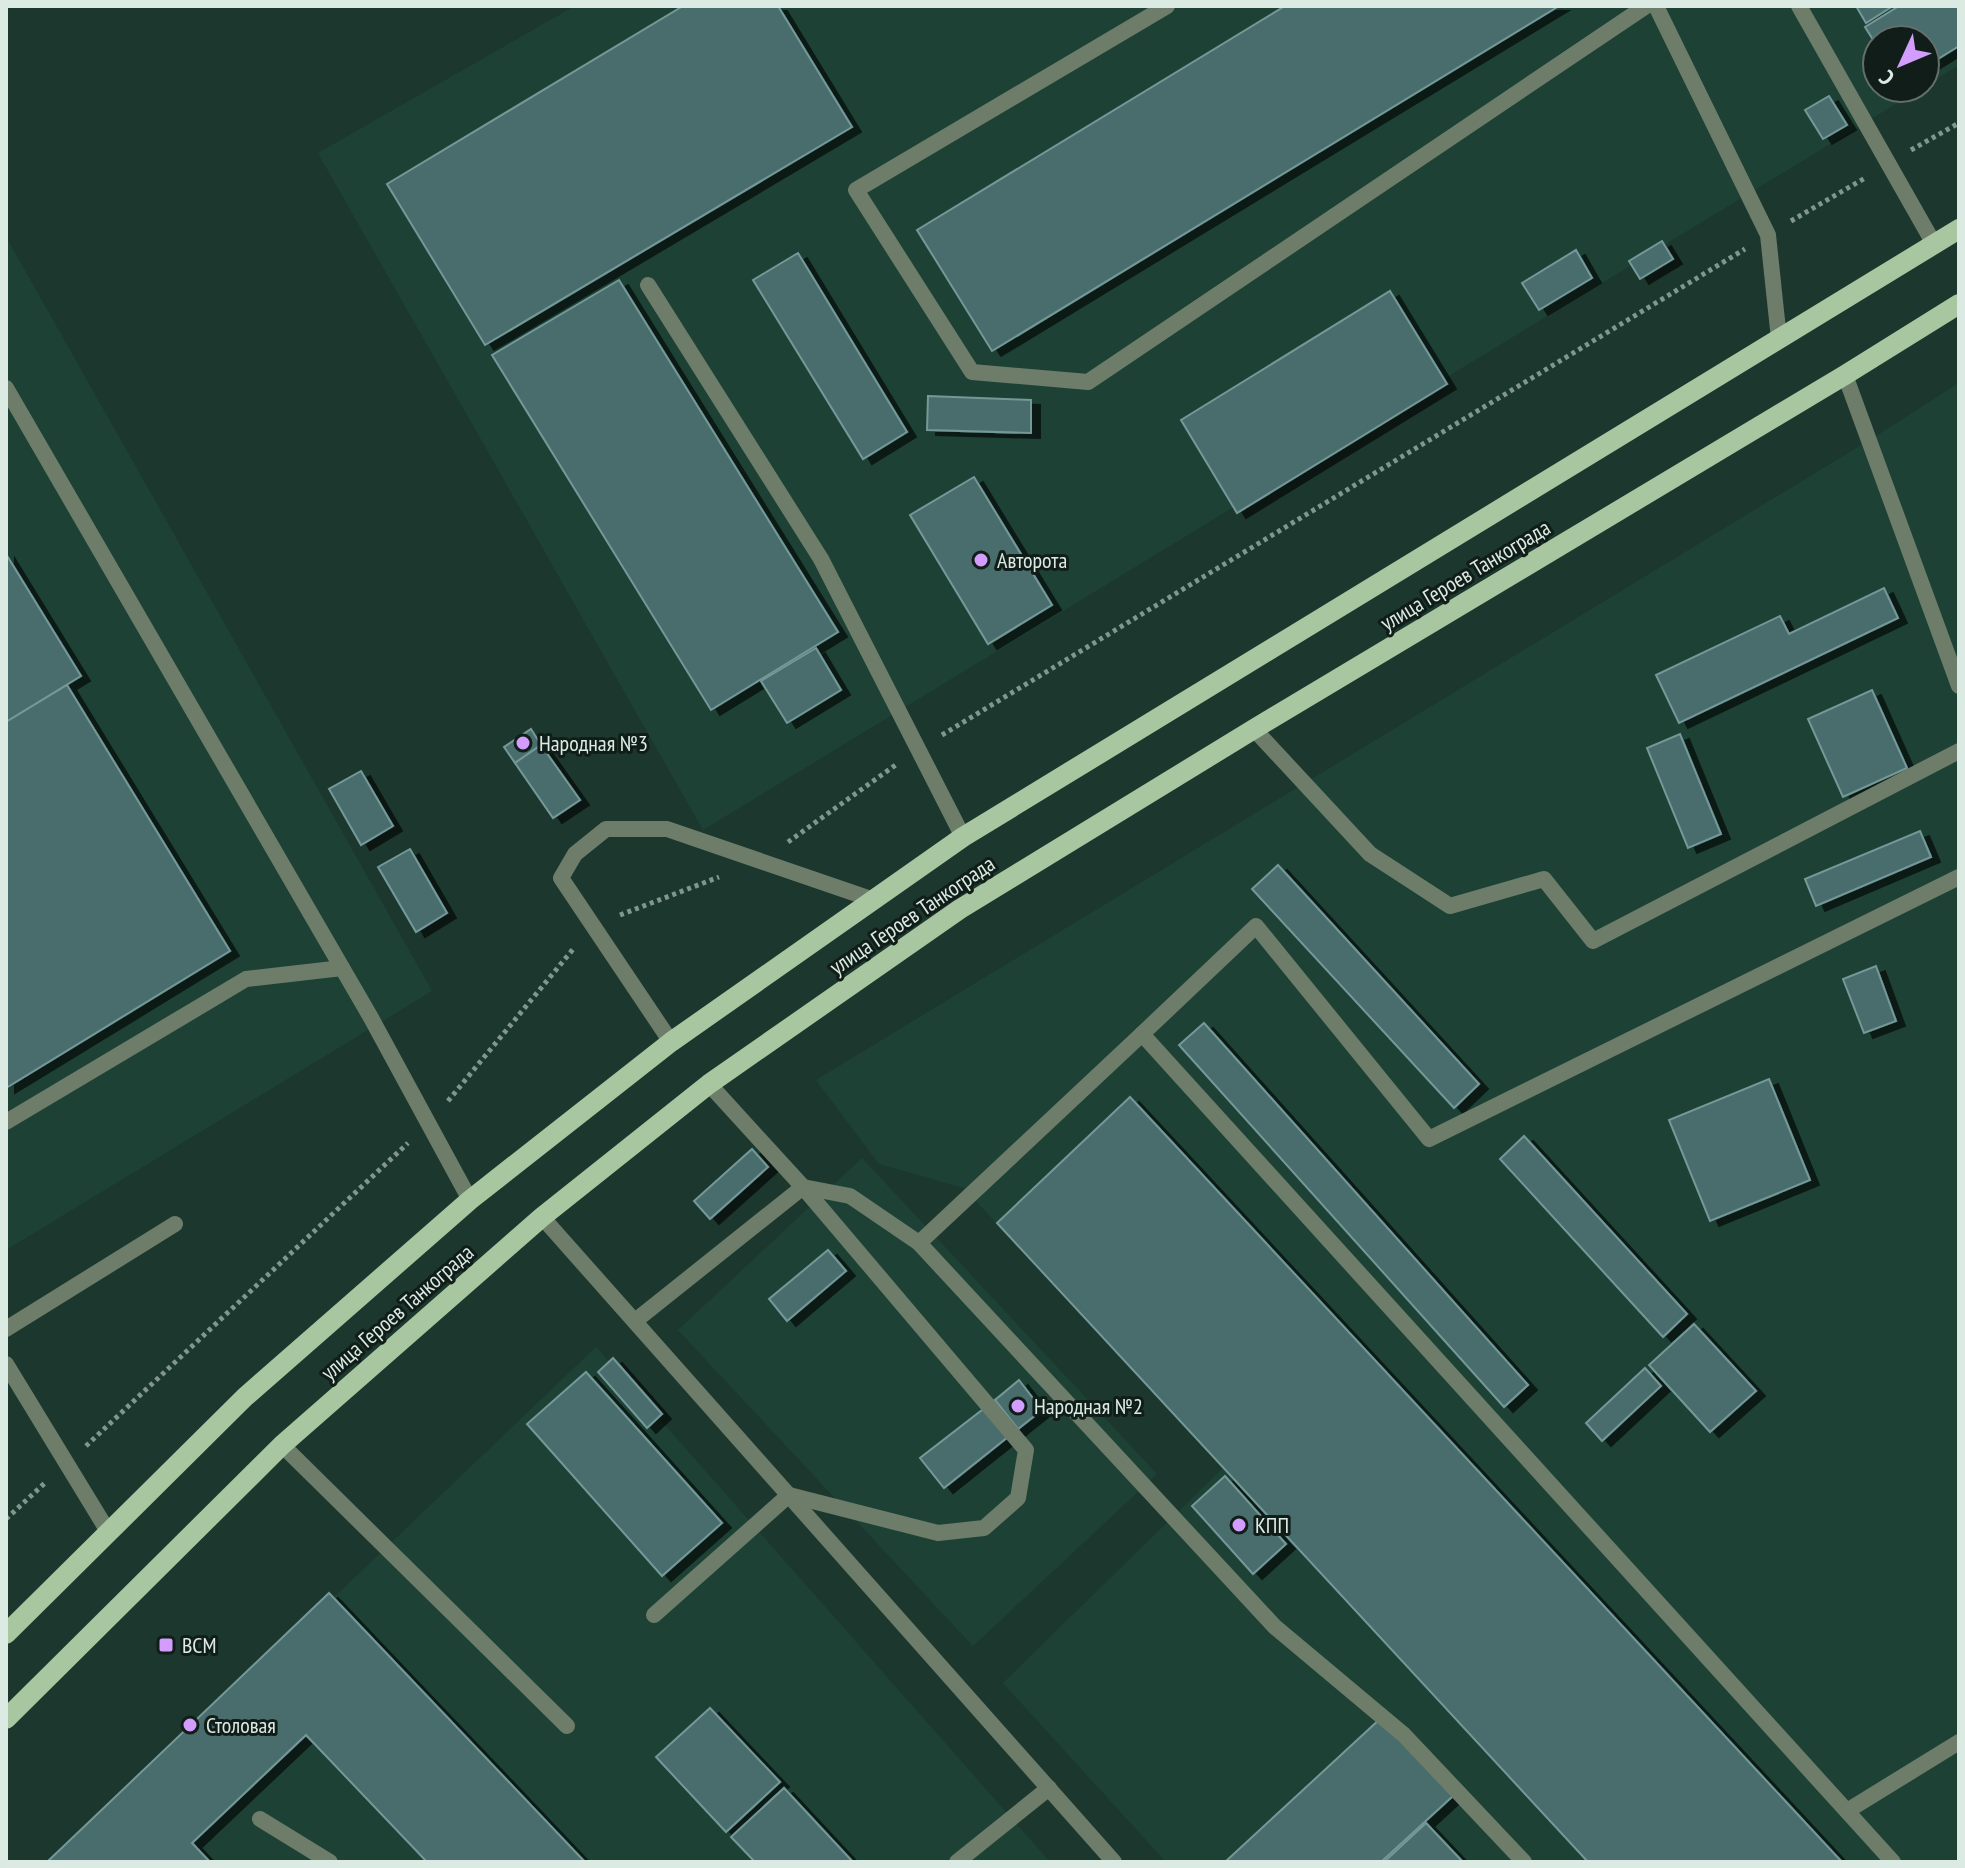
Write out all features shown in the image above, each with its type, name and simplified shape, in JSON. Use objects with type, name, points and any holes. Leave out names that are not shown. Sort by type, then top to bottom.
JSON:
[{"type":"main road","name":"улица Героев Танкограда","points":[[6,1634],[245,1397],[470,1200],[671,1042],[963,837],[1959,229]]},
{"type":"main road","name":"улица Героев Танкограда","points":[[6,1719],[282,1445],[542,1217],[709,1084],[960,909],[1959,304]]},
{"type":"lane","points":[[1167,6],[856,190],[972,372],[1088,382],[1646,6]]},
{"type":"lane","points":[[1656,6],[1768,235],[1779,339]]},
{"type":"lane","points":[[1799,6],[1934,244]]},
{"type":"lane","points":[[648,285],[821,559],[963,837]]},
{"type":"lane","points":[[1845,375],[1959,686]]},
{"type":"lane","points":[[6,388],[370,1016],[470,1200]]},
{"type":"lane","points":[[1254,729],[1370,854],[1450,906],[1544,879],[1593,941],[1959,751]]},
{"type":"lane","points":[[671,1042],[561,878],[575,854],[606,829],[667,829],[874,900]]},
{"type":"lane","points":[[919,1243],[1256,926],[1429,1139],[1959,877]]},
{"type":"lane","points":[[6,1122],[246,979],[342,968]]},
{"type":"lane","points":[[1142,1034],[1893,1862]]},
{"type":"lane","points":[[709,1084],[803,1187],[1026,1450],[1018,1498],[984,1528],[938,1533],[789,1495]]},
{"type":"lane","points":[[635,1321],[803,1187],[850,1196],[919,1243],[1275,1627],[1404,1735],[1524,1862]]},
{"type":"lane","points":[[542,1217],[1114,1862]]},
{"type":"lane","points":[[6,1329],[175,1224]]},
{"type":"lane","points":[[6,1364],[109,1533]]},
{"type":"lane","points":[[282,1445],[567,1726]]},
{"type":"lane","points":[[654,1615],[789,1495]]},
{"type":"lane","points":[[1847,1811],[1959,1742]]},
{"type":"lane","points":[[957,1862],[1049,1788]]},
{"type":"lane","points":[[260,1819],[330,1862]]},
{"type":"shaded area","points":[[575,6],[1959,6],[1959,65],[1941,76],[1941,24],[1861,24],[1861,104],[1896,104],[703,830],[318,153]]},
{"type":"shaded area","points":[[6,237],[432,991],[6,1250]]},
{"type":"shaded area","points":[[1959,383],[1959,1862],[1166,1862],[1003,1683],[1223,1468],[964,1188],[879,1164],[816,1080]]},
{"type":"shaded area","points":[[862,1158],[1157,1474],[973,1646],[678,1330]]},
{"type":"shaded area","points":[[596,1347],[1050,1862],[57,1862]]},
{"type":"building","points":[[683,6],[778,6],[852,127],[485,345],[387,184]]},
{"type":"building","points":[[1285,6],[1559,6],[992,351],[917,230]]},
{"type":"building","points":[[1856,6],[1893,6],[1866,23]]},
{"type":"building","points":[[1899,6],[1959,6],[1959,46],[1941,57],[1941,24],[1870,24]]},
{"type":"building","points":[[1829,96],[1847,125],[1823,139],[1805,110]]},
{"type":"building","points":[[1662,241],[1673,259],[1640,279],[1629,261]]},
{"type":"building","points":[[1576,250],[1592,278],[1539,310],[1522,283]]},
{"type":"building","points":[[798,253],[907,432],[863,459],[753,280]]},
{"type":"building","points":[[619,280],[838,632],[711,710],[492,355]]},
{"type":"building","points":[[1390,291],[1447,384],[1237,513],[1181,420]]},
{"type":"building","points":[[928,396],[1031,400],[1031,433],[927,430]]},
{"type":"building","name":"Авторота","points":[[974,477],[1052,605],[988,644],[910,515]]},
{"type":"building","points":[[6,554],[81,676],[6,722]]},
{"type":"building","points":[[1884,588],[1898,618],[1679,723],[1656,675],[1780,616],[1789,634]]},
{"type":"building","points":[[816,648],[841,690],[787,723],[761,681]]},
{"type":"building","points":[[67,685],[230,951],[6,1088],[6,722]]},
{"type":"building","points":[[1872,690],[1907,768],[1843,797],[1808,719]]},
{"type":"building","points":[[531,729],[541,745],[515,763],[504,747]]},
{"type":"building","points":[[1680,734],[1721,834],[1688,848],[1647,748]]},
{"type":"building","points":[[541,745],[580,800],[553,818],[515,763]]},
{"type":"building","points":[[361,771],[393,826],[361,845],[329,789]]},
{"type":"building","points":[[1920,831],[1931,857],[1816,906],[1805,879]]},
{"type":"building","points":[[410,849],[447,913],[416,932],[378,867]]},
{"type":"building","points":[[1278,865],[1479,1084],[1454,1108],[1252,889]]},
{"type":"building","points":[[1876,966],[1896,1021],[1864,1033],[1843,979]]},
{"type":"building","points":[[1204,1023],[1528,1385],[1504,1407],[1179,1045]]},
{"type":"building","points":[[1769,1079],[1810,1180],[1710,1221],[1669,1120]]},
{"type":"building","points":[[1130,1097],[1842,1862],[1588,1862],[997,1223]]},
{"type":"building","points":[[1524,1136],[1687,1314],[1663,1337],[1500,1159]]},
{"type":"building","points":[[752,1149],[768,1167],[710,1219],[694,1201]]},
{"type":"building","points":[[828,1250],[846,1271],[787,1321],[769,1299]]},
{"type":"building","points":[[1694,1324],[1756,1391],[1710,1432],[1649,1365]]},
{"type":"building","points":[[613,1358],[662,1414],[647,1428],[598,1372]]},
{"type":"building","points":[[1645,1368],[1661,1386],[1602,1441],[1586,1423]]},
{"type":"building","points":[[586,1372],[722,1523],[662,1576],[527,1424]]},
{"type":"building","points":[[1019,1380],[1042,1410],[1018,1429],[995,1400]]},
{"type":"building","points":[[995,1400],[1018,1429],[944,1488],[920,1458]]},
{"type":"building","name":"КПП","points":[[1225,1476],[1286,1544],[1253,1574],[1192,1506]]},
{"type":"building","points":[[329,1593],[585,1862],[427,1862],[306,1735],[192,1843],[210,1862],[47,1862]]},
{"type":"building","points":[[710,1708],[780,1782],[726,1832],[656,1757]]},
{"type":"building","points":[[1381,1718],[1453,1796],[1381,1862],[1225,1862]]},
{"type":"building","points":[[784,1788],[853,1862],[755,1862],[731,1837]]},
{"type":"building","points":[[1426,1823],[1463,1862],[1384,1862]]},
{"type":"place","name":"Авторота","points":[[981,560]]},
{"type":"place","name":"Народная №3","points":[[523,743]]},
{"type":"place","name":"Народная №2","points":[[1018,1406]]},
{"type":"place","name":"КПП","points":[[1239,1525]]},
{"type":"place","name":"ВСМ","points":[[166,1645]]},
{"type":"place","name":"Столовая","points":[[190,1725]]}]
